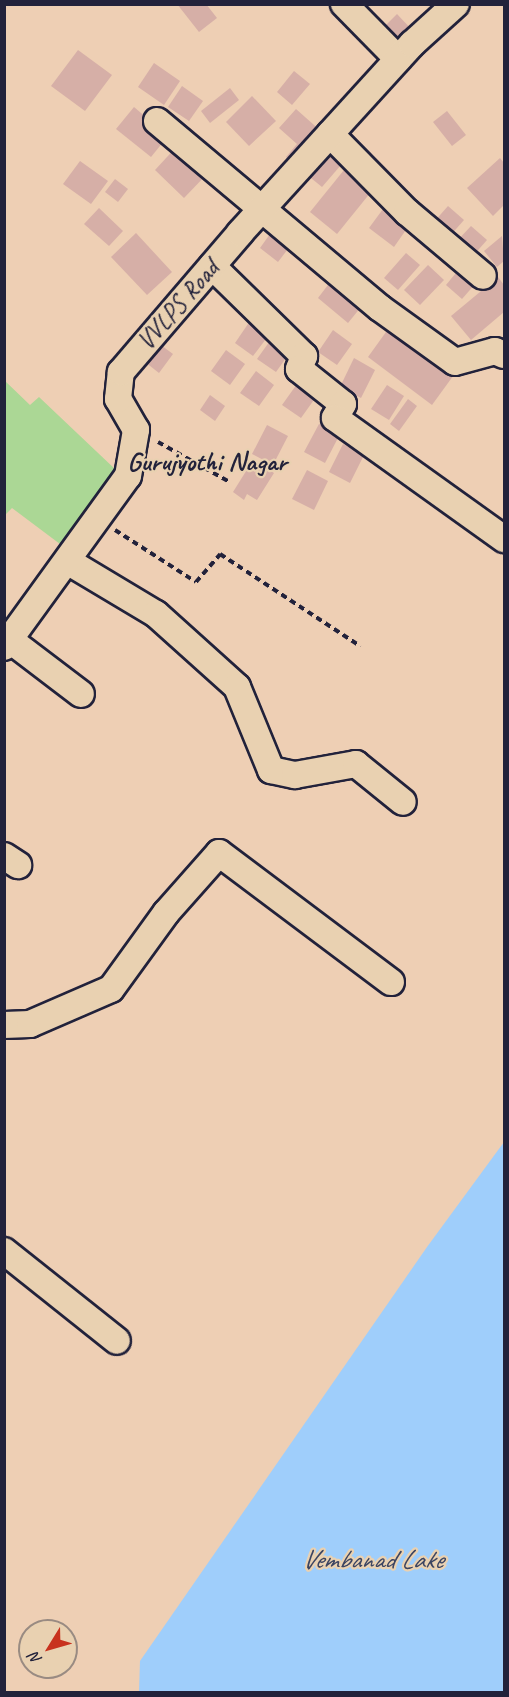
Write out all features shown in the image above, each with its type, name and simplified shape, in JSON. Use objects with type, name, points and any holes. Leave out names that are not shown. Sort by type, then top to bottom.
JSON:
[{"type":"street","points":[[344,4],[398,59]]},
{"type":"street","name":"VVLPS Road","points":[[136,430],[118,399],[121,372],[264,207],[398,59],[456,4]]},
{"type":"street","points":[[157,121],[264,207],[380,308],[455,362],[495,351],[504,355]]},
{"type":"street","points":[[330,134],[407,212],[483,276]]},
{"type":"street","points":[[212,266],[304,356],[298,369],[343,404],[335,418],[504,539]]},
{"type":"street","points":[[81,694],[7,644],[100,520],[128,476],[136,430]]},
{"type":"street","points":[[69,561],[156,614],[237,687],[271,770],[295,775],[356,764],[403,802]]},
{"type":"street","points":[[4,1025],[30,1024],[111,989],[166,914],[219,853],[391,982]]},
{"type":"street","points":[[4,1251],[117,1341]]},
{"type":"path","points":[[136,430],[230,482]]},
{"type":"path","points":[[100,520],[196,582],[220,554],[360,646]]},
{"type":"green space","points":[[4,380],[30,405],[39,397],[116,470],[60,544],[12,508],[5,515]]},
{"type":"water","name":"Vembanad Lake","points":[[504,1142],[504,1692],[139,1692],[140,1661],[427,1247]]},
{"type":"building","points":[[177,4],[206,4],[217,18],[199,32]]},
{"type":"building","points":[[397,14],[413,31],[399,44],[383,28]]},
{"type":"building","points":[[78,50],[112,75],[85,111],[51,86]]},
{"type":"building","points":[[154,63],[180,81],[164,105],[138,87]]},
{"type":"building","points":[[294,71],[310,84],[292,105],[277,92]]},
{"type":"building","points":[[182,86],[203,101],[189,121],[168,107]]},
{"type":"building","points":[[230,88],[239,100],[210,123],[201,111]]},
{"type":"building","points":[[252,96],[276,121],[249,146],[226,122]]},
{"type":"building","points":[[134,107],[168,136],[151,157],[116,129]]},
{"type":"building","points":[[296,109],[323,133],[294,164],[286,157],[297,144],[279,128]]},
{"type":"building","points":[[447,111],[466,135],[452,146],[433,122]]},
{"type":"building","points":[[179,144],[208,173],[184,198],[155,170]]},
{"type":"building","points":[[332,145],[347,158],[322,187],[306,174]]},
{"type":"building","points":[[500,158],[504,163],[504,205],[493,216],[467,188]]},
{"type":"building","points":[[80,161],[108,181],[91,204],[63,184]]},
{"type":"building","points":[[344,170],[371,192],[337,234],[310,212]]},
{"type":"building","points":[[115,179],[128,189],[118,202],[105,192]]},
{"type":"building","points":[[448,206],[464,220],[449,237],[433,223]]},
{"type":"building","points":[[99,208],[123,231],[109,246],[84,224]]},
{"type":"building","points":[[383,209],[408,227],[394,247],[369,228]]},
{"type":"building","points":[[471,226],[487,240],[472,257],[456,242]]},
{"type":"building","points":[[275,227],[294,241],[278,262],[260,248]]},
{"type":"building","points":[[136,233],[172,272],[147,295],[111,257]]},
{"type":"building","points":[[502,236],[504,261],[497,267],[484,251]]},
{"type":"building","points":[[406,253],[420,265],[398,290],[384,278]]},
{"type":"building","points":[[428,265],[444,280],[420,305],[404,290]]},
{"type":"building","points":[[460,268],[476,283],[462,299],[446,285]]},
{"type":"building","points":[[498,277],[504,285],[504,312],[471,340],[451,316]]},
{"type":"building","points":[[331,281],[361,307],[348,323],[318,298]]},
{"type":"building","points":[[250,321],[269,335],[253,356],[235,343]]},
{"type":"building","points":[[391,325],[456,372],[432,405],[368,357]]},
{"type":"building","points":[[333,330],[352,344],[337,365],[318,352]]},
{"type":"building","points":[[272,338],[291,351],[276,372],[257,359]]},
{"type":"building","points":[[154,340],[173,354],[159,373],[140,358]]},
{"type":"building","points":[[226,350],[245,364],[230,385],[211,371]]},
{"type":"building","points":[[354,358],[375,370],[361,398],[340,387]]},
{"type":"building","points":[[256,371],[274,385],[259,406],[240,393]]},
{"type":"building","points":[[297,384],[316,397],[301,418],[282,405]]},
{"type":"building","points":[[387,385],[404,396],[389,420],[371,409]]},
{"type":"building","points":[[210,395],[225,406],[215,421],[200,410]]},
{"type":"building","points":[[408,399],[417,406],[399,431],[390,424]]},
{"type":"building","points":[[319,424],[340,434],[325,463],[304,452]]},
{"type":"building","points":[[267,425],[288,436],[273,465],[252,454]]},
{"type":"building","points":[[343,444],[364,455],[350,483],[329,472]]},
{"type":"building","points":[[253,460],[274,473],[257,500],[247,494],[244,500],[233,492]]},
{"type":"building","points":[[307,470],[328,481],[314,510],[292,499]]},
{"type":"district","name":"Gurujyothi Nagar","points":[[207,462]]}]
